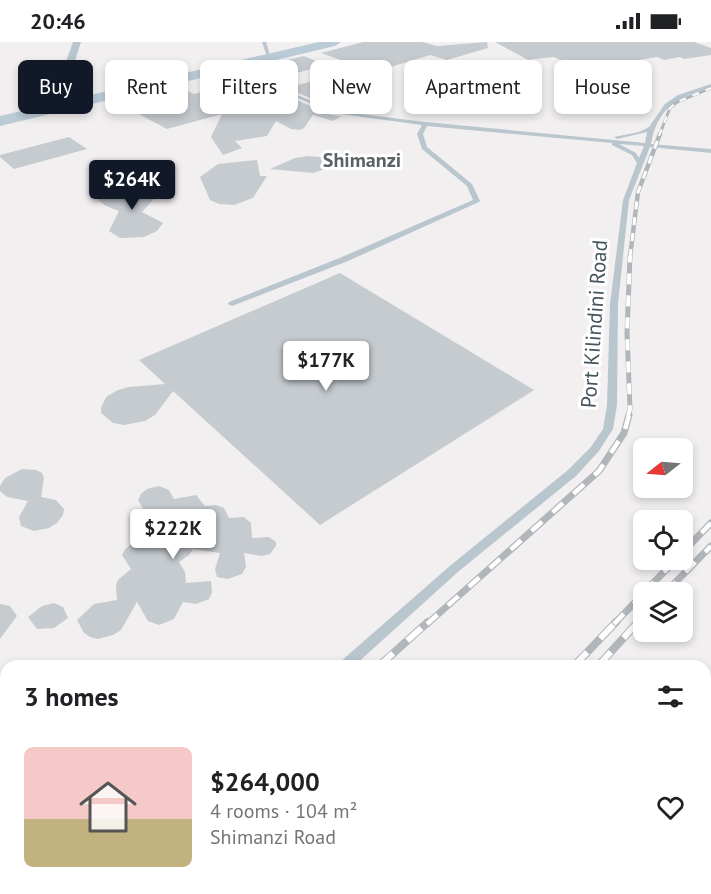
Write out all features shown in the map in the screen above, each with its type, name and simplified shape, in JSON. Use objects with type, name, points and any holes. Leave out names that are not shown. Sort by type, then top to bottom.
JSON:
[{"type":"main road","points":[[256,60],[334,42]]},
{"type":"main road","points":[[93,99],[200,74]]},
{"type":"main road","points":[[0,121],[29,114]]},
{"type":"street","points":[[70,60],[76,42]]},
{"type":"lane","points":[[264,42],[268,57]]},
{"type":"lane","name":"Port Kilindini Road","points":[[352,660],[454,568],[573,473],[608,429],[612,405],[614,304],[626,200],[648,144],[651,128],[667,105],[680,96],[711,85]]},
{"type":"lane","points":[[298,96],[335,112],[425,124],[711,151]]},
{"type":"lane","points":[[232,304],[345,260],[477,201],[470,185],[424,148],[420,134],[425,124]]},
{"type":"lane","points":[[596,139],[640,133],[651,128]]},
{"type":"lane","points":[[596,139],[615,144],[634,154],[639,162]]},
{"type":"building","points":[[363,42],[422,42],[437,46],[487,42],[488,48],[447,60],[430,55],[404,60],[404,63],[392,67],[392,60],[341,60],[321,53]]},
{"type":"building","points":[[495,42],[694,42],[711,48],[711,55],[684,59],[680,57],[664,60],[657,57],[639,60],[560,60],[554,57],[528,60]]},
{"type":"building","points":[[304,56],[314,60],[310,60],[310,69],[298,73],[298,60],[288,60]]},
{"type":"building","points":[[310,82],[310,98],[298,93],[298,85]]},
{"type":"building","points":[[188,91],[194,94],[200,92],[200,114],[222,114],[167,129],[139,114],[188,114]]},
{"type":"building","points":[[298,101],[310,106],[310,114],[342,116],[333,121],[313,115],[300,130],[291,129],[276,121],[267,136],[235,141],[242,148],[223,155],[211,137],[222,114],[298,114]]},
{"type":"building","points":[[69,137],[87,149],[14,169],[0,157],[0,155]]},
{"type":"building","points":[[321,157],[340,164],[313,173],[270,169],[295,158]]},
{"type":"building","points":[[257,160],[260,176],[267,176],[253,198],[234,205],[219,204],[210,200],[200,177],[218,164]]},
{"type":"building","points":[[134,181],[158,194],[142,212],[163,223],[157,231],[144,237],[120,238],[109,231],[119,211],[98,200],[109,192]]},
{"type":"building","points":[[340,273],[534,390],[320,525],[173,391],[155,415],[145,421],[124,425],[113,423],[101,413],[106,397],[118,390],[165,384],[139,360]]},
{"type":"building","points":[[22,469],[42,473],[44,478],[41,497],[56,500],[64,509],[57,523],[49,528],[34,531],[21,526],[19,517],[28,501],[7,497],[0,491],[5,478]]},
{"type":"building","points":[[159,486],[169,490],[174,499],[196,495],[205,506],[216,505],[224,508],[229,518],[244,517],[251,523],[252,538],[269,537],[276,542],[276,546],[270,554],[262,556],[244,553],[246,567],[242,574],[228,579],[217,577],[215,569],[220,553],[193,549],[179,562],[185,572],[186,583],[211,581],[212,593],[209,599],[196,604],[183,602],[174,619],[159,625],[148,621],[137,602],[121,630],[98,639],[90,637],[84,633],[77,620],[94,604],[117,600],[118,580],[131,569],[122,555],[125,549],[138,539],[132,529],[134,523],[146,514],[138,500],[147,489]]},
{"type":"building","points":[[54,603],[63,607],[68,618],[54,628],[37,629],[28,617],[42,606]]},
{"type":"building","points":[[0,604],[10,606],[17,616],[0,639]]},
{"type":"railway","points":[[659,136],[670,108],[677,102],[711,88]]},
{"type":"railway","points":[[630,257],[638,192],[660,134]]},
{"type":"railway","points":[[628,416],[630,409],[627,333],[630,256]]},
{"type":"railway","points":[[427,624],[599,471],[624,433],[629,415]]},
{"type":"railway","points":[[693,542],[711,523]]},
{"type":"railway","points":[[676,582],[711,546]]},
{"type":"railway","points":[[654,582],[666,570]]},
{"type":"railway","points":[[614,624],[633,604]]},
{"type":"railway","points":[[386,660],[428,622]]},
{"type":"railway","points":[[580,660],[616,622]]},
{"type":"railway","points":[[603,660],[633,628]]},
{"type":"district","name":"Shimanzi","points":[[362,160]]}]
